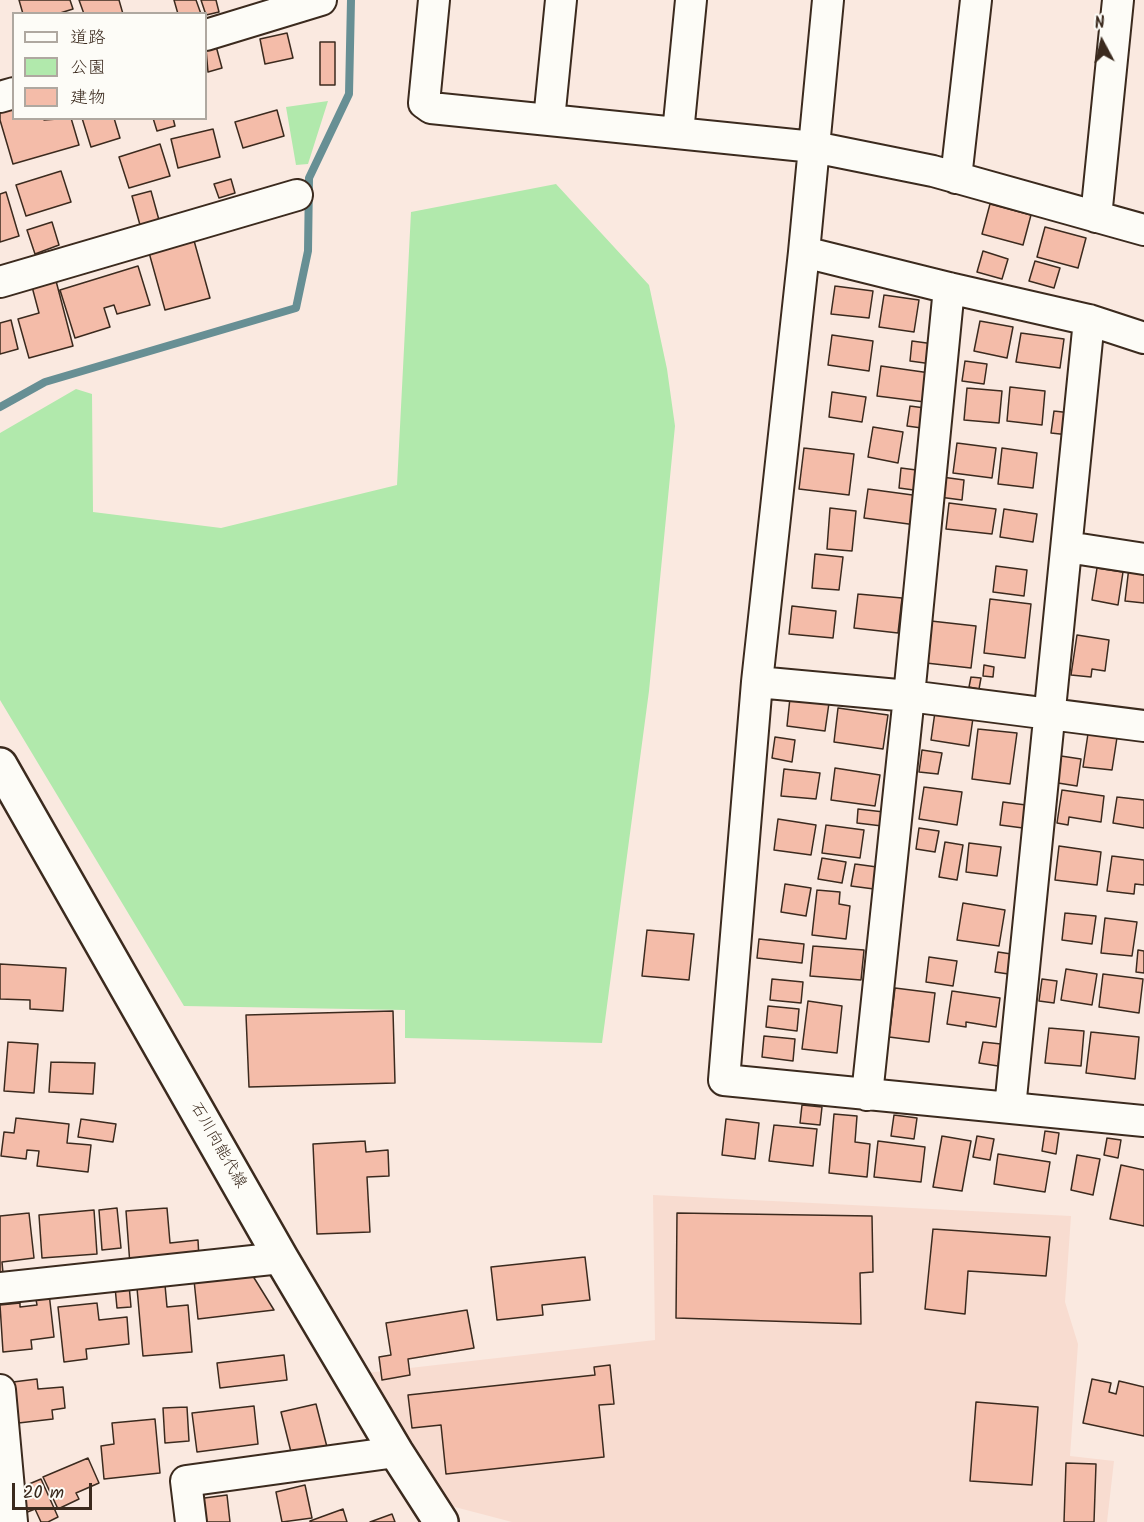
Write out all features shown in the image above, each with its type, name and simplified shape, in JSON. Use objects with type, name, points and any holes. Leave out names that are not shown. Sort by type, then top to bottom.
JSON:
[{"type":"main road","name":"石川向能代線","points":[[0,765],[281,1258],[396,1452],[441,1522]]},
{"type":"street","points":[[207,35],[321,0]]},
{"type":"street","points":[[434,0],[424,103],[431,108],[814,147],[859,154],[956,178],[1144,230]]},
{"type":"street","points":[[549,120],[561,0]]},
{"type":"street","points":[[678,133],[691,0]]},
{"type":"street","points":[[828,0],[804,252],[757,682],[724,1080],[1144,1121]]},
{"type":"street","points":[[956,178],[976,0]]},
{"type":"street","points":[[1096,217],[1118,0]]},
{"type":"street","points":[[0,282],[297,195]]},
{"type":"street","points":[[804,252],[1089,320],[1144,338]]},
{"type":"street","points":[[867,1095],[949,288]]},
{"type":"street","points":[[1010,1108],[1089,320]]},
{"type":"street","points":[[1067,547],[1144,559]]},
{"type":"street","points":[[757,682],[909,696],[1144,726]]},
{"type":"street","points":[[0,1288],[281,1258]]},
{"type":"street","points":[[0,1390],[12,1522]]},
{"type":"street","points":[[191,1522],[186,1481],[396,1452]]},
{"type":"shaded area","points":[[653,1195],[1071,1216],[1065,1302],[1078,1344],[1070,1456],[1114,1461],[1107,1522],[512,1522],[451,1506],[441,1494],[366,1373],[655,1340]]},
{"type":"green space","points":[[328,101],[308,164],[296,165],[286,107]]},
{"type":"green space","points":[[556,184],[649,285],[667,369],[675,426],[649,691],[602,1043],[405,1038],[405,1010],[184,1006],[0,700],[0,433],[76,389],[92,394],[93,512],[221,528],[397,485],[411,212]]},
{"type":"building","points":[[19,0],[70,0],[73,9],[63,12],[22,12]]},
{"type":"building","points":[[79,0],[119,0],[122,12],[83,12]]},
{"type":"building","points":[[174,0],[196,0],[200,12],[177,12]]},
{"type":"building","points":[[201,0],[216,0],[219,12],[207,15]]},
{"type":"building","points":[[287,33],[293,58],[265,64],[260,39]]},
{"type":"building","points":[[320,42],[335,42],[335,85],[320,85]]},
{"type":"building","points":[[216,46],[222,68],[208,72],[207,49]]},
{"type":"building","points":[[12,108],[12,120],[72,120],[79,145],[13,164],[0,120],[0,111]]},
{"type":"building","points":[[277,110],[284,136],[243,148],[235,122]]},
{"type":"building","points":[[83,120],[115,120],[120,138],[91,147]]},
{"type":"building","points":[[154,120],[174,120],[175,126],[157,131]]},
{"type":"building","points":[[213,129],[220,157],[178,168],[171,139]]},
{"type":"building","points":[[160,144],[170,176],[129,188],[119,157]]},
{"type":"building","points":[[61,171],[71,202],[26,216],[16,185]]},
{"type":"building","points":[[231,179],[235,193],[219,198],[214,184]]},
{"type":"building","points":[[151,191],[159,220],[140,225],[132,196]]},
{"type":"building","points":[[6,192],[19,236],[0,242],[0,194]]},
{"type":"building","points":[[990,204],[1031,215],[1023,245],[982,234]]},
{"type":"building","points":[[52,222],[59,245],[35,254],[27,230]]},
{"type":"building","points":[[1045,227],[1086,238],[1078,268],[1037,257]]},
{"type":"building","points":[[193,237],[210,298],[165,310],[148,249]]},
{"type":"building","points":[[983,251],[1008,259],[1002,279],[977,272]]},
{"type":"building","points":[[1035,261],[1060,268],[1054,288],[1029,281]]},
{"type":"building","points":[[138,266],[150,305],[117,314],[114,305],[104,308],[110,327],[75,338],[60,290]]},
{"type":"building","points":[[55,277],[73,346],[29,358],[18,319],[39,313],[31,283]]},
{"type":"building","points":[[835,286],[873,291],[869,318],[831,314]]},
{"type":"building","points":[[884,295],[919,300],[914,332],[879,327]]},
{"type":"building","points":[[11,320],[18,349],[0,354],[0,323]]},
{"type":"building","points":[[980,321],[1013,327],[1007,358],[974,351]]},
{"type":"building","points":[[1021,333],[1064,339],[1060,368],[1016,362]]},
{"type":"building","points":[[832,335],[873,341],[869,371],[828,365]]},
{"type":"building","points":[[912,341],[934,344],[932,364],[910,361]]},
{"type":"building","points":[[965,361],[987,364],[984,384],[962,381]]},
{"type":"building","points":[[881,366],[930,373],[925,402],[877,396]]},
{"type":"building","points":[[1010,387],[1045,391],[1042,425],[1007,421]]},
{"type":"building","points":[[967,388],[1002,391],[999,423],[964,420]]},
{"type":"building","points":[[832,392],[866,397],[862,422],[829,417]]},
{"type":"building","points":[[910,406],[932,409],[929,429],[907,426]]},
{"type":"building","points":[[1054,411],[1071,413],[1069,435],[1051,433]]},
{"type":"building","points":[[873,427],[903,432],[898,463],[868,457]]},
{"type":"building","points":[[957,443],[996,448],[992,478],[953,473]]},
{"type":"building","points":[[804,448],[854,454],[849,495],[799,489]]},
{"type":"building","points":[[1002,448],[1037,453],[1033,488],[998,484]]},
{"type":"building","points":[[901,468],[924,471],[921,491],[899,488]]},
{"type":"building","points":[[942,477],[964,480],[962,500],[939,497]]},
{"type":"building","points":[[868,489],[920,496],[916,525],[864,518]]},
{"type":"building","points":[[949,503],[996,509],[992,534],[946,529]]},
{"type":"building","points":[[830,508],[856,511],[852,551],[827,549]]},
{"type":"building","points":[[1004,509],[1037,514],[1033,542],[1000,537]]},
{"type":"building","points":[[815,554],[843,557],[839,590],[812,588]]},
{"type":"building","points":[[996,566],[1027,570],[1024,596],[993,592]]},
{"type":"building","points":[[1129,567],[1144,569],[1144,603],[1125,601]]},
{"type":"building","points":[[1097,568],[1123,572],[1118,605],[1092,600]]},
{"type":"building","points":[[858,594],[902,598],[898,633],[854,628]]},
{"type":"building","points":[[990,599],[1031,604],[1025,658],[984,653]]},
{"type":"building","points":[[792,606],[836,611],[833,638],[789,634]]},
{"type":"building","points":[[931,621],[976,626],[971,668],[926,663]]},
{"type":"building","points":[[1077,635],[1109,640],[1105,671],[1092,669],[1091,677],[1071,675]]},
{"type":"building","points":[[984,665],[994,667],[993,677],[983,676]]},
{"type":"building","points":[[971,677],[981,678],[979,689],[969,687]]},
{"type":"building","points":[[790,698],[829,703],[825,731],[787,726]]},
{"type":"building","points":[[838,708],[888,715],[883,749],[834,742]]},
{"type":"building","points":[[935,712],[973,718],[969,746],[931,740]]},
{"type":"building","points":[[1089,727],[1118,731],[1112,770],[1083,767]]},
{"type":"building","points":[[978,729],[1017,733],[1010,784],[972,779]]},
{"type":"building","points":[[775,737],[795,740],[792,762],[772,758]]},
{"type":"building","points":[[922,750],[942,753],[938,774],[919,772]]},
{"type":"building","points":[[1061,756],[1081,759],[1077,786],[1058,783]]},
{"type":"building","points":[[835,768],[880,775],[875,806],[831,800]]},
{"type":"building","points":[[784,769],[820,773],[816,799],[781,796]]},
{"type":"building","points":[[924,787],[962,792],[957,825],[919,819]]},
{"type":"building","points":[[1062,790],[1104,796],[1101,822],[1069,817],[1068,825],[1057,823]]},
{"type":"building","points":[[1117,797],[1144,800],[1144,828],[1113,823]]},
{"type":"building","points":[[1003,802],[1026,805],[1023,828],[1000,825]]},
{"type":"building","points":[[858,809],[884,812],[882,826],[857,823]]},
{"type":"building","points":[[778,819],[816,825],[811,855],[774,850]]},
{"type":"building","points":[[826,825],[864,830],[860,858],[822,853]]},
{"type":"building","points":[[919,828],[939,831],[935,852],[916,849]]},
{"type":"building","points":[[945,842],[963,845],[957,880],[939,877]]},
{"type":"building","points":[[969,843],[1001,847],[997,876],[966,872]]},
{"type":"building","points":[[1059,846],[1101,852],[1097,885],[1055,880]]},
{"type":"building","points":[[1112,856],[1144,860],[1144,885],[1135,884],[1134,894],[1107,891]]},
{"type":"building","points":[[822,858],[846,862],[842,883],[818,879]]},
{"type":"building","points":[[855,864],[877,867],[874,889],[851,886]]},
{"type":"building","points":[[785,884],[811,888],[806,916],[781,912]]},
{"type":"building","points":[[817,890],[840,892],[839,904],[850,906],[846,939],[812,935]]},
{"type":"building","points":[[963,903],[1005,910],[999,946],[957,940]]},
{"type":"building","points":[[1065,913],[1096,916],[1092,944],[1062,940]]},
{"type":"building","points":[[1105,918],[1137,922],[1132,956],[1101,953]]},
{"type":"building","points":[[647,930],[694,934],[689,980],[642,976]]},
{"type":"building","points":[[759,939],[804,944],[802,963],[757,958]]},
{"type":"building","points":[[813,946],[864,950],[861,980],[810,976]]},
{"type":"building","points":[[1138,950],[1144,951],[1144,973],[1136,972]]},
{"type":"building","points":[[998,952],[1018,955],[1015,975],[995,972]]},
{"type":"building","points":[[929,957],[957,961],[953,986],[926,982]]},
{"type":"building","points":[[0,964],[66,968],[63,1011],[30,1009],[30,1000],[0,999]]},
{"type":"building","points":[[1066,969],[1097,974],[1092,1005],[1061,1000]]},
{"type":"building","points":[[1103,974],[1143,979],[1139,1013],[1099,1007]]},
{"type":"building","points":[[772,979],[803,982],[801,1003],[770,1000]]},
{"type":"building","points":[[1042,979],[1057,981],[1054,1003],[1039,1001]]},
{"type":"building","points":[[895,988],[935,993],[929,1042],[889,1037]]},
{"type":"building","points":[[952,991],[1000,998],[996,1027],[966,1022],[966,1027],[947,1024]]},
{"type":"building","points":[[808,1001],[842,1006],[837,1053],[802,1049]]},
{"type":"building","points":[[768,1006],[799,1009],[797,1031],[766,1027]]},
{"type":"building","points":[[393,1011],[395,1083],[249,1087],[246,1015]]},
{"type":"building","points":[[1049,1028],[1084,1031],[1081,1066],[1045,1063]]},
{"type":"building","points":[[1091,1032],[1139,1037],[1135,1079],[1086,1073]]},
{"type":"building","points":[[764,1036],[795,1039],[793,1061],[762,1057]]},
{"type":"building","points":[[8,1042],[38,1044],[34,1093],[4,1091]]},
{"type":"building","points":[[983,1042],[1001,1044],[998,1066],[979,1063]]},
{"type":"building","points":[[51,1062],[95,1063],[93,1094],[49,1092]]},
{"type":"building","points":[[802,1105],[822,1107],[820,1125],[800,1123]]},
{"type":"building","points":[[834,1114],[857,1116],[855,1142],[870,1144],[867,1177],[829,1173]]},
{"type":"building","points":[[894,1115],[917,1118],[914,1139],[891,1136]]},
{"type":"building","points":[[16,1118],[69,1124],[67,1143],[91,1145],[88,1172],[37,1166],[39,1151],[27,1150],[26,1159],[1,1156],[4,1132],[14,1133]]},
{"type":"building","points":[[81,1119],[116,1124],[113,1142],[78,1137]]},
{"type":"building","points":[[726,1119],[759,1123],[755,1159],[722,1155]]},
{"type":"building","points":[[774,1125],[817,1129],[813,1166],[769,1161]]},
{"type":"building","points":[[1045,1131],[1059,1133],[1056,1154],[1042,1151]]},
{"type":"building","points":[[942,1136],[971,1141],[962,1191],[933,1187]]},
{"type":"building","points":[[977,1136],[994,1139],[990,1160],[973,1157]]},
{"type":"building","points":[[1107,1138],[1121,1140],[1118,1158],[1104,1155]]},
{"type":"building","points":[[365,1141],[366,1152],[388,1150],[389,1176],[367,1177],[370,1232],[317,1234],[313,1144]]},
{"type":"building","points":[[878,1141],[925,1147],[921,1182],[874,1177]]},
{"type":"building","points":[[998,1154],[1050,1162],[1045,1192],[994,1184]]},
{"type":"building","points":[[1077,1155],[1100,1159],[1093,1195],[1071,1190]]},
{"type":"building","points":[[1121,1165],[1144,1170],[1144,1226],[1110,1219]]},
{"type":"building","points":[[117,1208],[121,1248],[102,1250],[99,1210]]},
{"type":"building","points":[[167,1208],[170,1243],[198,1240],[199,1259],[130,1265],[126,1211]]},
{"type":"building","points":[[94,1210],[97,1254],[42,1258],[39,1215]]},
{"type":"building","points":[[29,1213],[34,1258],[2,1262],[3,1273],[0,1274],[0,1216]]},
{"type":"building","points":[[677,1213],[872,1216],[873,1272],[860,1273],[861,1324],[676,1318]]},
{"type":"building","points":[[933,1229],[1050,1237],[1046,1276],[968,1271],[965,1314],[925,1309]]},
{"type":"building","points":[[585,1257],[590,1300],[542,1305],[543,1315],[497,1320],[491,1267]]},
{"type":"building","points":[[251,1273],[274,1310],[198,1319],[194,1280]]},
{"type":"building","points":[[129,1285],[131,1307],[117,1308],[115,1287]]},
{"type":"building","points":[[165,1285],[167,1307],[188,1305],[192,1352],[143,1356],[137,1288]]},
{"type":"building","points":[[49,1293],[54,1337],[31,1340],[32,1349],[3,1352],[0,1305],[20,1303],[20,1307],[37,1305],[35,1294]]},
{"type":"building","points":[[97,1303],[99,1320],[127,1317],[129,1344],[86,1349],[87,1359],[64,1362],[58,1307]]},
{"type":"building","points":[[467,1310],[474,1348],[408,1359],[410,1375],[382,1380],[379,1357],[391,1355],[386,1323]]},
{"type":"building","points":[[284,1355],[287,1380],[220,1388],[217,1363]]},
{"type":"building","points":[[610,1365],[614,1404],[599,1405],[604,1457],[446,1474],[441,1425],[412,1428],[408,1395],[595,1375],[594,1367]]},
{"type":"building","points":[[37,1379],[38,1389],[63,1387],[65,1408],[52,1410],[53,1419],[10,1424],[5,1383]]},
{"type":"building","points":[[1092,1379],[1111,1383],[1109,1392],[1116,1394],[1119,1381],[1144,1387],[1144,1436],[1083,1423]]},
{"type":"building","points":[[976,1402],[1038,1407],[1032,1485],[970,1481]]},
{"type":"building","points":[[316,1404],[327,1447],[292,1456],[281,1412]]},
{"type":"building","points":[[254,1406],[258,1444],[197,1452],[192,1413]]},
{"type":"building","points":[[187,1407],[189,1441],[165,1443],[163,1408]]},
{"type":"building","points":[[155,1419],[160,1473],[104,1479],[101,1446],[114,1444],[112,1423]]},
{"type":"building","points":[[88,1458],[99,1483],[76,1493],[79,1499],[58,1509],[43,1477]]},
{"type":"building","points":[[1066,1463],[1096,1464],[1094,1522],[1064,1522]]},
{"type":"building","points":[[41,1479],[58,1517],[48,1522],[41,1522],[35,1509],[20,1515],[10,1492]]},
{"type":"building","points":[[305,1485],[312,1518],[282,1522],[276,1492]]},
{"type":"building","points":[[227,1495],[230,1522],[200,1522],[197,1499]]},
{"type":"building","points":[[343,1509],[347,1522],[310,1522],[310,1521]]},
{"type":"building","points":[[392,1514],[395,1522],[370,1522]]},
{"type":"waterway","points":[[0,407],[45,382],[296,308],[308,251],[309,178],[349,94],[351,0]]}]
